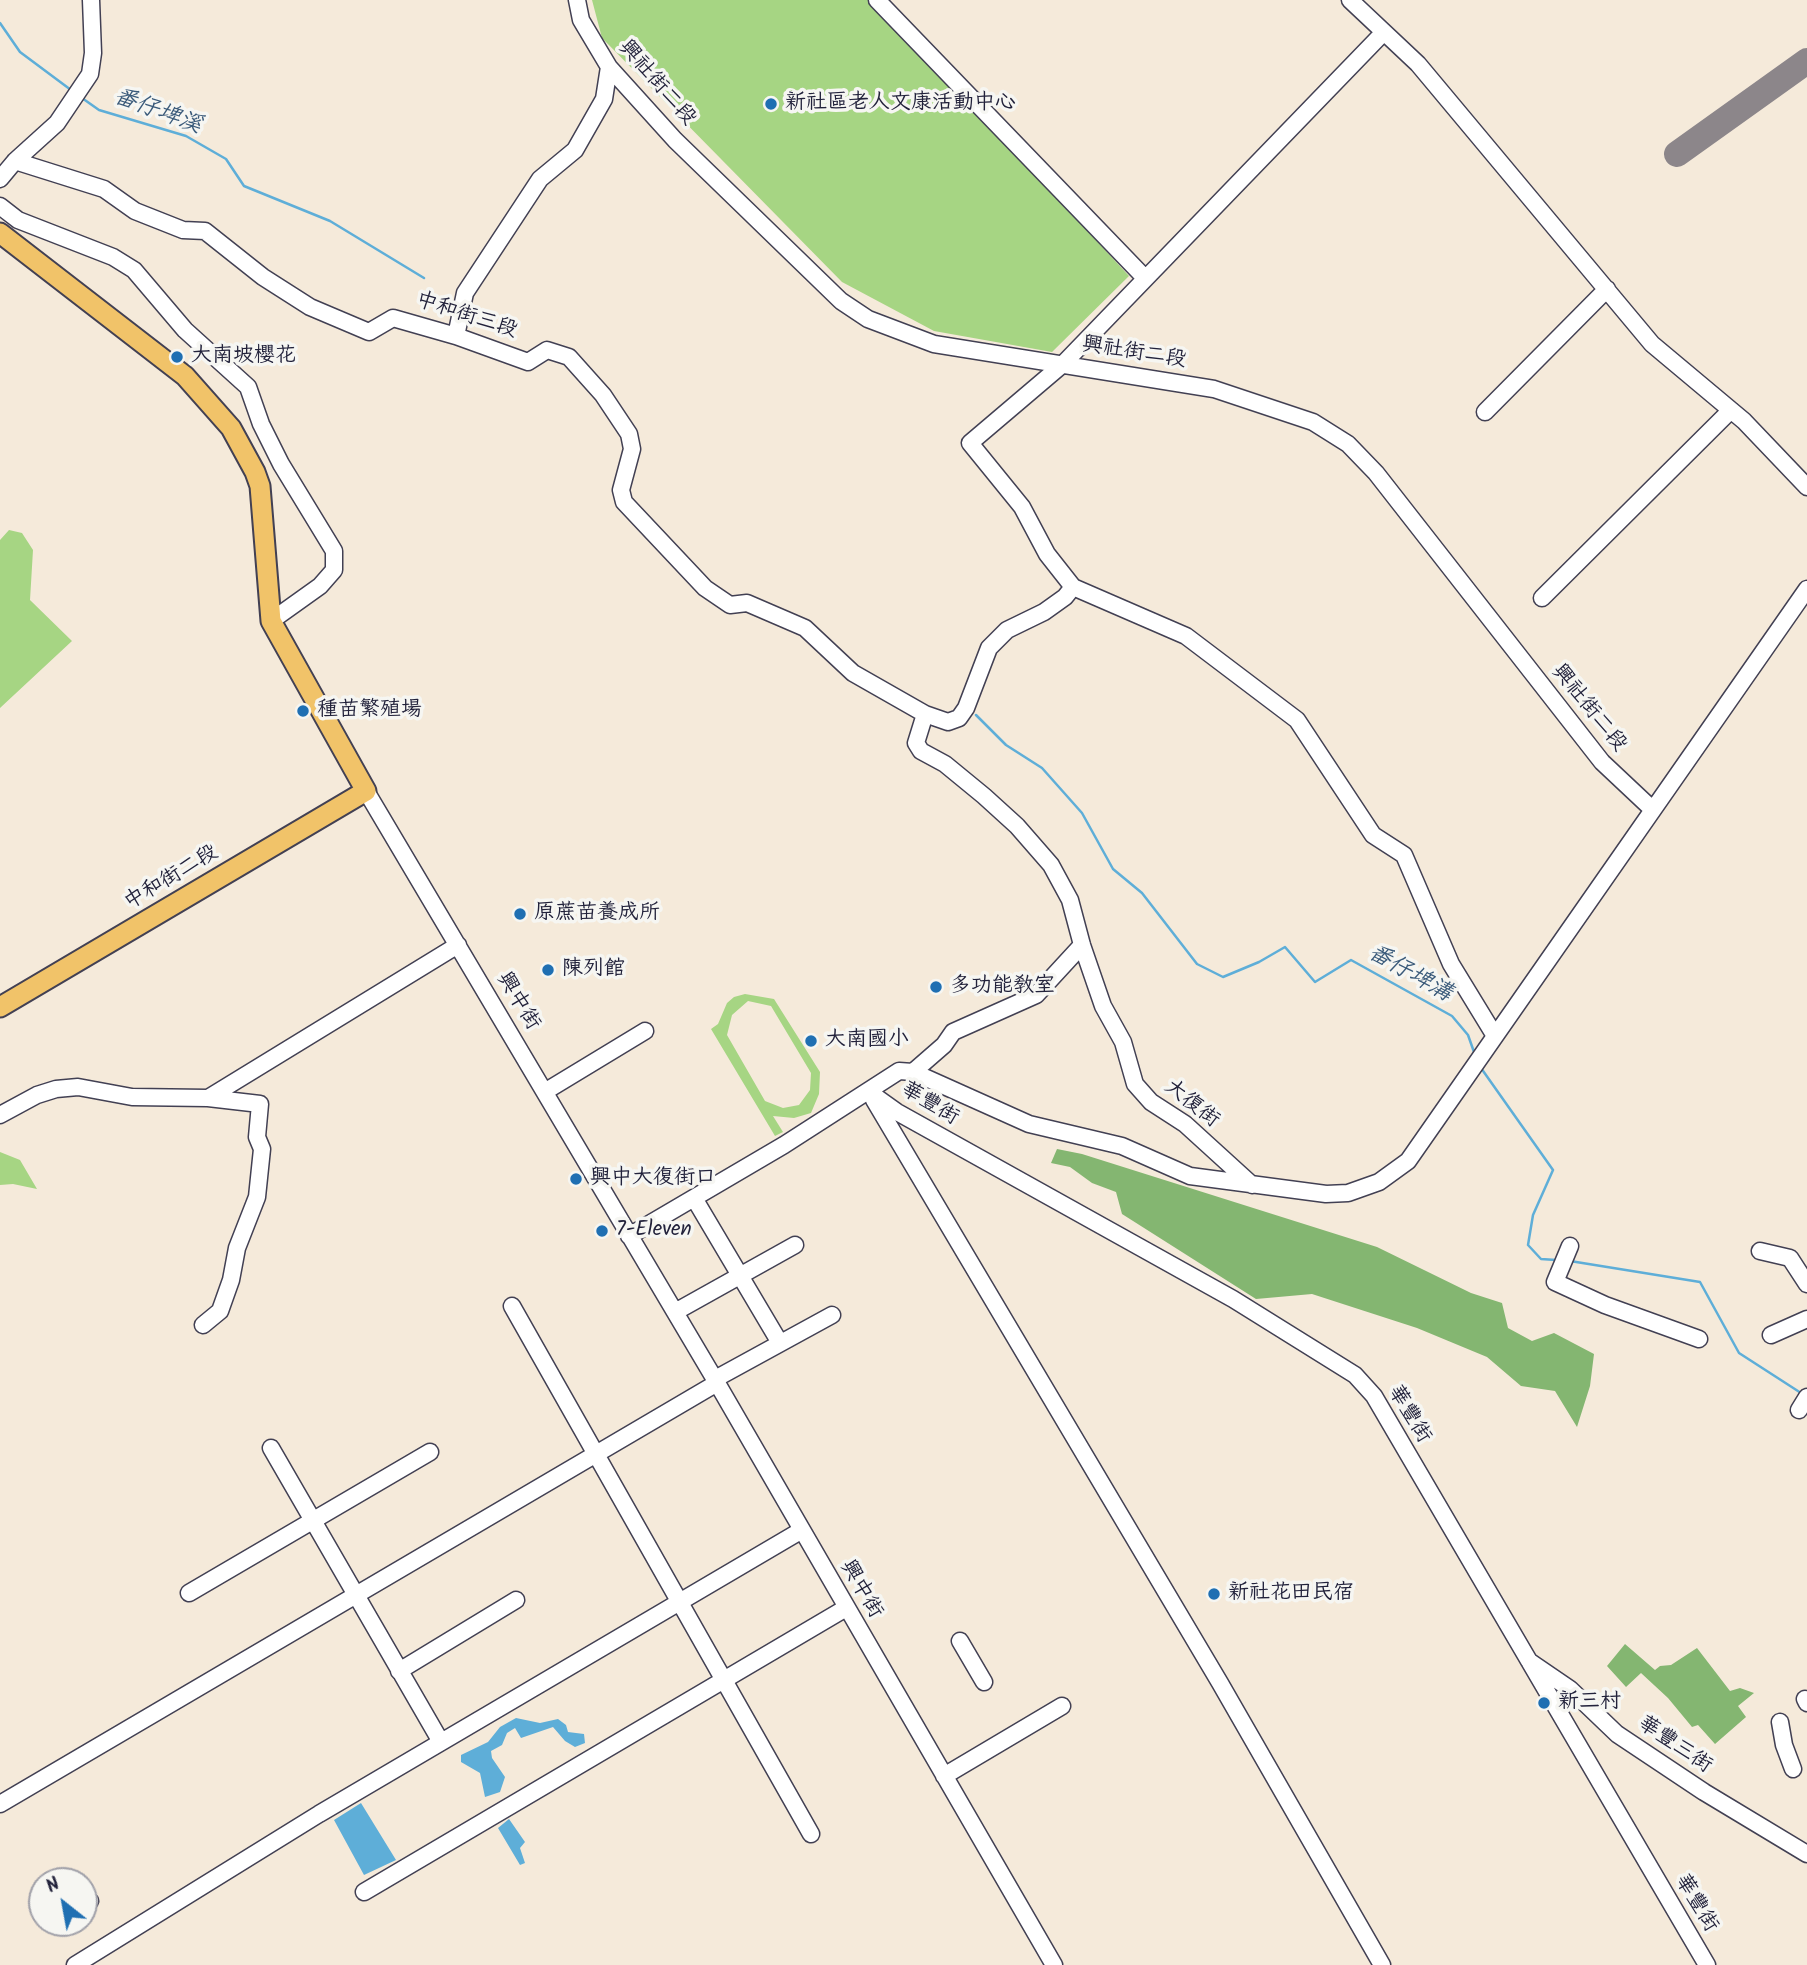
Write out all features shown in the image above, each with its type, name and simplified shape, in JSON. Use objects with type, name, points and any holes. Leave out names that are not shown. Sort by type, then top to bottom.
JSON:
[{"type":"main road","points":[[0,233],[185,376],[230,428],[260,486],[271,621],[366,790]]},
{"type":"main road","name":"中和街二段","points":[[0,1007],[366,790]]},
{"type":"street","points":[[0,179],[15,160],[57,123],[90,74],[93,53],[91,0]]},
{"type":"street","name":"興社街二段","points":[[577,0],[581,20],[609,67],[675,140],[841,301],[869,319],[934,344],[1214,389],[1313,422],[1348,444],[1376,473],[1602,762],[1653,809]]},
{"type":"street","points":[[877,0],[1145,278]]},
{"type":"street","points":[[1350,0],[1418,64],[1652,344],[1731,410],[1807,487]]},
{"type":"street","points":[[1384,32],[1063,364],[970,443],[1016,499],[1047,554],[1073,587],[1186,636],[1297,720],[1373,835],[1404,855],[1451,964],[1495,1036]]},
{"type":"street","points":[[456,336],[465,293],[540,179],[575,150],[604,99],[609,67]]},
{"type":"street","name":"中和街三段","points":[[15,160],[104,190],[135,211],[183,230],[205,231],[263,277],[310,307],[369,332],[393,318],[456,336],[528,362],[547,350],[569,358],[603,395],[629,434],[632,449],[621,490],[624,502],[705,588],[730,605],[747,603],[805,628],[853,673],[925,714]]},
{"type":"street","points":[[0,206],[18,220],[113,257],[134,270],[185,330],[248,387],[261,424],[281,464],[334,551],[334,570],[320,586],[271,621]]},
{"type":"street","points":[[1485,412],[1607,289]]},
{"type":"street","points":[[1542,598],[1731,410]]},
{"type":"street","points":[[925,714],[948,722],[959,718],[966,708],[989,648],[1007,630],[1044,612],[1065,597],[1073,587]]},
{"type":"street","points":[[629,1236],[900,1071],[913,1072],[1029,1124],[1122,1146],[1189,1176],[1325,1194],[1348,1193],[1395,1174],[1408,1161],[1807,589]]},
{"type":"street","name":"大復街","points":[[925,714],[916,743],[922,751],[944,764],[984,796],[1017,826],[1051,865],[1070,900],[1103,1006],[1123,1042],[1135,1084],[1151,1102],[1185,1124],[1252,1185]]},
{"type":"street","name":"興中街","points":[[366,790],[716,1381],[1054,1965]]},
{"type":"street","points":[[208,1098],[458,945]]},
{"type":"street","points":[[913,1072],[944,1045],[953,1032],[1036,995],[1082,945]]},
{"type":"street","points":[[546,1091],[645,1031]]},
{"type":"street","points":[[0,1115],[56,1089],[78,1087],[132,1097],[208,1098],[260,1104],[257,1137],[262,1149],[259,1190],[237,1248],[234,1271],[220,1311],[203,1325]]},
{"type":"street","points":[[869,1092],[1220,1684],[1382,1965]]},
{"type":"street","name":"華豐街","points":[[869,1092],[897,1112],[1233,1299],[1355,1375],[1374,1396],[1707,1965]]},
{"type":"street","points":[[694,1198],[779,1343]]},
{"type":"street","points":[[675,1312],[795,1245]]},
{"type":"street","points":[[1570,1246],[1555,1282],[1699,1339]]},
{"type":"street","points":[[1760,1251],[1790,1258],[1807,1284]]},
{"type":"street","points":[[512,1306],[726,1679],[811,1834]]},
{"type":"street","points":[[0,1804],[779,1343],[832,1315]]},
{"type":"street","points":[[1771,1335],[1807,1319]]},
{"type":"street","points":[[271,1447],[441,1742]]},
{"type":"street","points":[[190,1593],[430,1452]]},
{"type":"street","points":[[75,1965],[441,1742],[802,1530]]},
{"type":"street","points":[[399,1671],[516,1600]]},
{"type":"street","points":[[364,1892],[846,1608]]},
{"type":"street","points":[[960,1641],[984,1682]]},
{"type":"street","name":"華豐三街","points":[[1527,1660],[1570,1689],[1617,1734],[1704,1792],[1807,1854]]},
{"type":"street","points":[[944,1776],[1062,1706]]},
{"type":"street","points":[[1780,1722],[1784,1745],[1793,1769]]},
{"type":"green space","points":[[592,0],[875,0],[1129,276],[1052,352],[934,331],[842,282],[602,38]]},
{"type":"green space","points":[[9,530],[22,533],[33,550],[30,600],[72,641],[0,708],[0,540]]},
{"type":"green space","points":[[745,994],[774,999],[820,1072],[819,1094],[811,1113],[794,1118],[773,1116],[783,1132],[775,1136],[711,1029],[718,1024],[727,1003],[734,997]],"holes":[[[748,1001],[771,1006],[811,1073],[810,1090],[799,1105],[783,1108],[765,1101],[727,1035],[732,1015]]]},
{"type":"green space","points":[[1057,1149],[1082,1154],[1377,1247],[1471,1293],[1502,1303],[1508,1328],[1532,1341],[1554,1333],[1594,1354],[1590,1386],[1577,1427],[1555,1391],[1521,1386],[1487,1357],[1417,1328],[1312,1294],[1256,1299],[1122,1214],[1116,1192],[1092,1183],[1070,1167],[1051,1163]]},
{"type":"green space","points":[[0,1152],[20,1160],[37,1189],[13,1184],[0,1185]]},
{"type":"green space","points":[[1625,1644],[1655,1670],[1660,1666],[1671,1665],[1697,1648],[1730,1691],[1740,1688],[1754,1693],[1738,1706],[1746,1717],[1715,1744],[1698,1725],[1692,1727],[1668,1698],[1641,1673],[1626,1687],[1607,1666]]},
{"type":"water","points":[[516,1718],[540,1723],[558,1719],[566,1725],[568,1732],[584,1734],[585,1743],[575,1747],[565,1741],[553,1727],[521,1738],[515,1728],[507,1733],[502,1745],[491,1751],[492,1758],[505,1777],[500,1792],[485,1797],[480,1773],[461,1762],[461,1755],[488,1742],[500,1727]]},
{"type":"water","points":[[361,1803],[396,1860],[364,1875],[334,1820]]},
{"type":"water","points":[[509,1819],[525,1842],[520,1848],[525,1863],[520,1865],[498,1828]]},
{"type":"waterway","name":"番仔埤溪","points":[[0,23],[20,52],[71,90]]},
{"type":"waterway","name":"番仔埤溪","points":[[82,98],[99,110],[186,136],[226,159],[244,186],[330,221],[424,278]]},
{"type":"waterway","name":"番仔埤溝","points":[[976,715],[1006,745],[1042,768],[1082,813],[1113,869],[1142,893],[1197,964],[1223,977],[1259,962],[1285,947],[1315,982],[1351,960],[1452,1016],[1468,1035],[1474,1052]]},
{"type":"waterway","name":"番仔埤溝","points":[[1481,1068],[1553,1170],[1533,1215],[1528,1245],[1541,1259],[1556,1260]]},
{"type":"waterway","name":"番仔埤溝","points":[[1570,1261],[1700,1282],[1739,1353],[1801,1393]]},
{"type":"taxiway","points":[[1677,154],[1807,61]]},
{"type":"place","name":"新社區老人文康活動中心","points":[[771,104]]},
{"type":"place","name":"大南坡櫻花","points":[[177,357]]},
{"type":"place","name":"種苗繁殖場","points":[[303,711]]},
{"type":"place","name":"原蔗苗養成所","points":[[520,914]]},
{"type":"place","name":"陳列館","points":[[548,970]]},
{"type":"place","name":"多功能教室","points":[[936,987]]},
{"type":"place","name":"大南國小","points":[[811,1041]]},
{"type":"place","name":"興中大復街口","points":[[576,1179]]},
{"type":"place","name":"7-Eleven","points":[[602,1231]]},
{"type":"place","name":"新社花田民宿","points":[[1214,1594]]},
{"type":"place","name":"新三村","points":[[1544,1703]]}]
